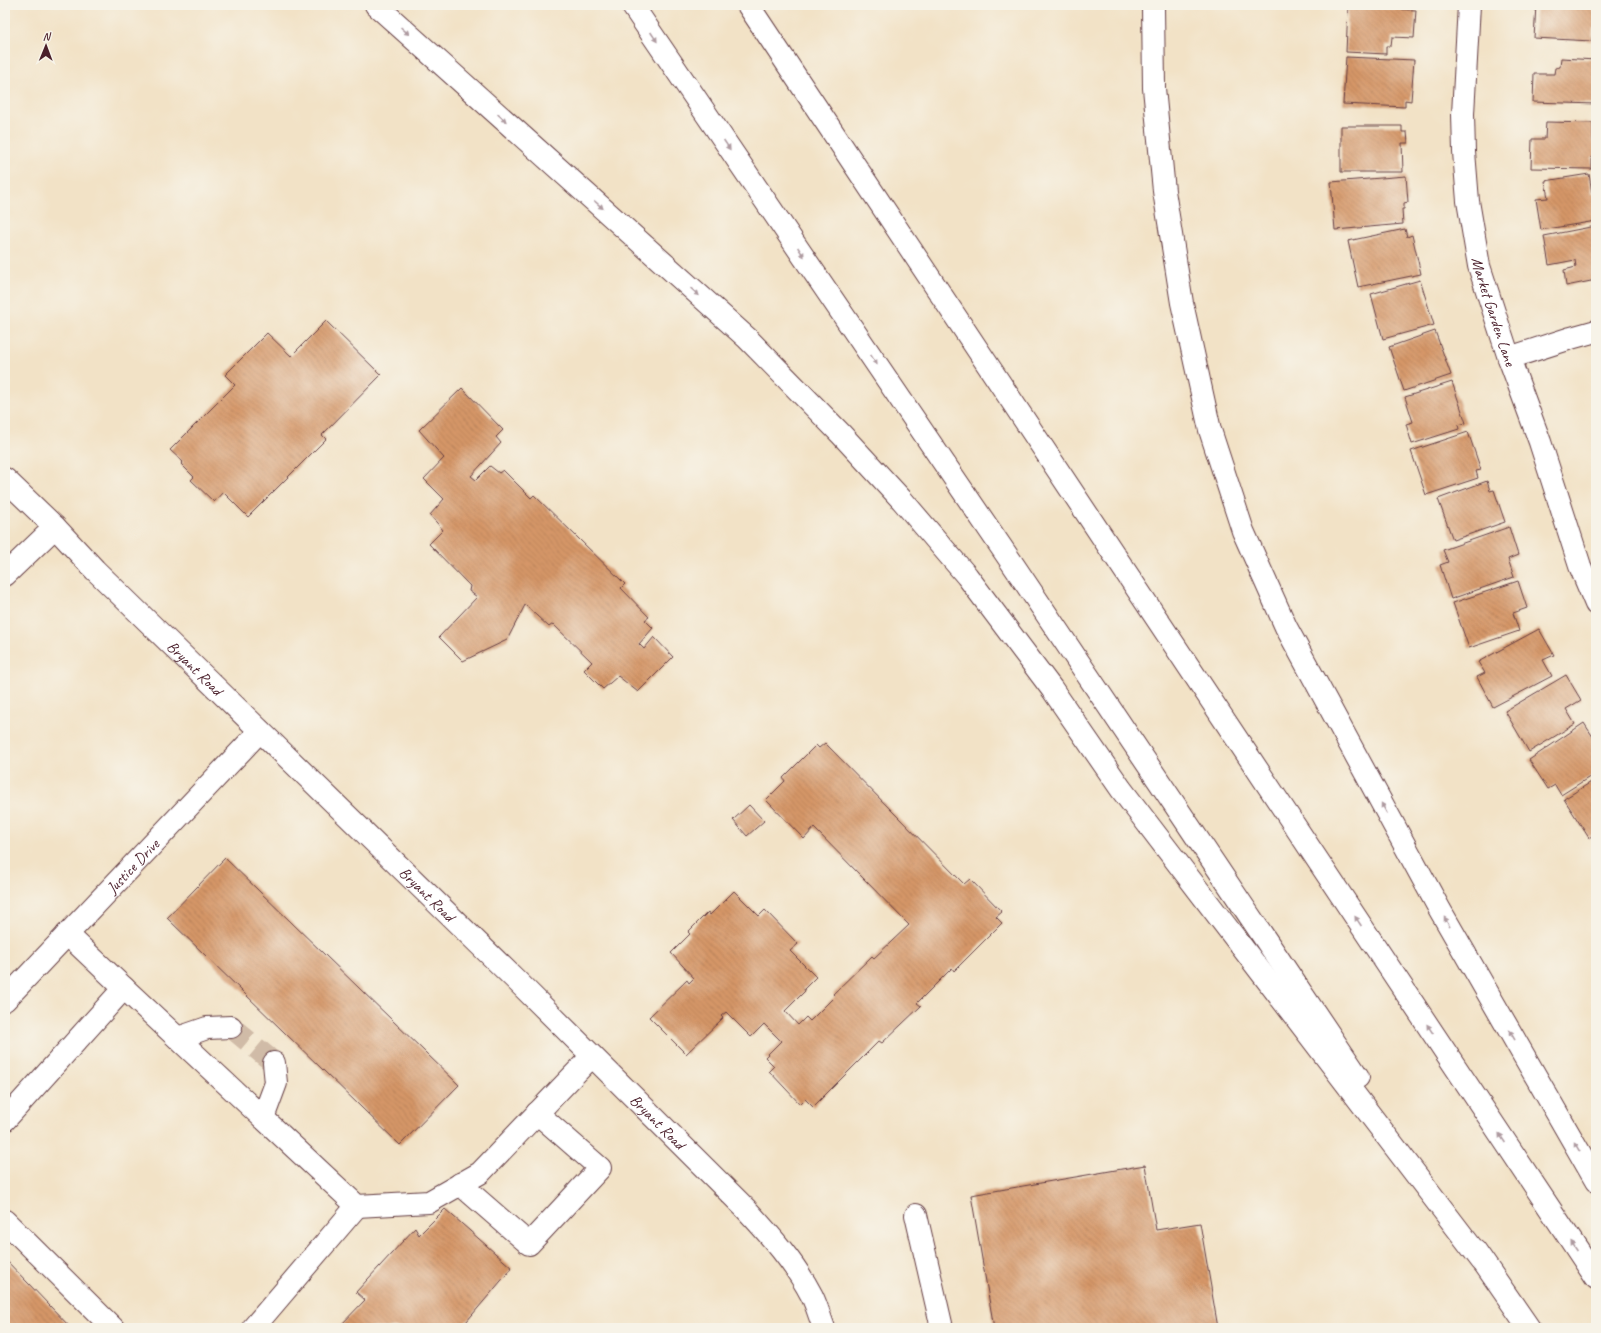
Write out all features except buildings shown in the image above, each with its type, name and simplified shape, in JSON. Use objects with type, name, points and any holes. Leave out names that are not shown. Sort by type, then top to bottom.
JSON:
[{"type":"main road","points":[[376,5],[747,338],[841,434],[902,500],[971,582],[1052,689],[1121,790],[1482,1261]]},
{"type":"main road","points":[[632,5],[1019,573],[1482,1261],[1529,1328]]},
{"type":"main road","points":[[748,5],[1596,1278]]},
{"type":"main road","points":[[1153,5],[1154,88],[1164,183],[1182,302],[1210,430],[1243,531],[1286,627],[1440,910],[1596,1181]]},
{"type":"main road","name":"Market Garden Lane","points":[[1469,5],[1463,114],[1464,152],[1468,201],[1479,266],[1509,358],[1540,442],[1580,566],[1596,604]]},
{"type":"main road","points":[[1509,358],[1596,331]]},
{"type":"main road","name":"Bryant Road","points":[[5,479],[55,527],[100,576],[592,1056],[745,1208],[775,1240],[794,1266],[813,1297],[824,1328]]},
{"type":"main road","points":[[5,575],[55,527]]},
{"type":"main road","name":"Justice Drive","points":[[5,1000],[260,731]]},
{"type":"main road","points":[[67,934],[357,1206],[430,1202],[480,1173],[592,1056]]},
{"type":"main road","points":[[5,1120],[124,988]]},
{"type":"main road","points":[[178,1038],[207,1028],[231,1027]]},
{"type":"main road","points":[[263,1118],[276,1083],[274,1063]]},
{"type":"main road","points":[[460,1184],[529,1244],[600,1168],[538,1113]]},
{"type":"main road","points":[[253,1328],[357,1206]]},
{"type":"main road","points":[[916,1215],[942,1328]]},
{"type":"main road","points":[[5,1221],[113,1328]]},
{"type":"tunnel","points":[[231,1027],[274,1063]]}]
